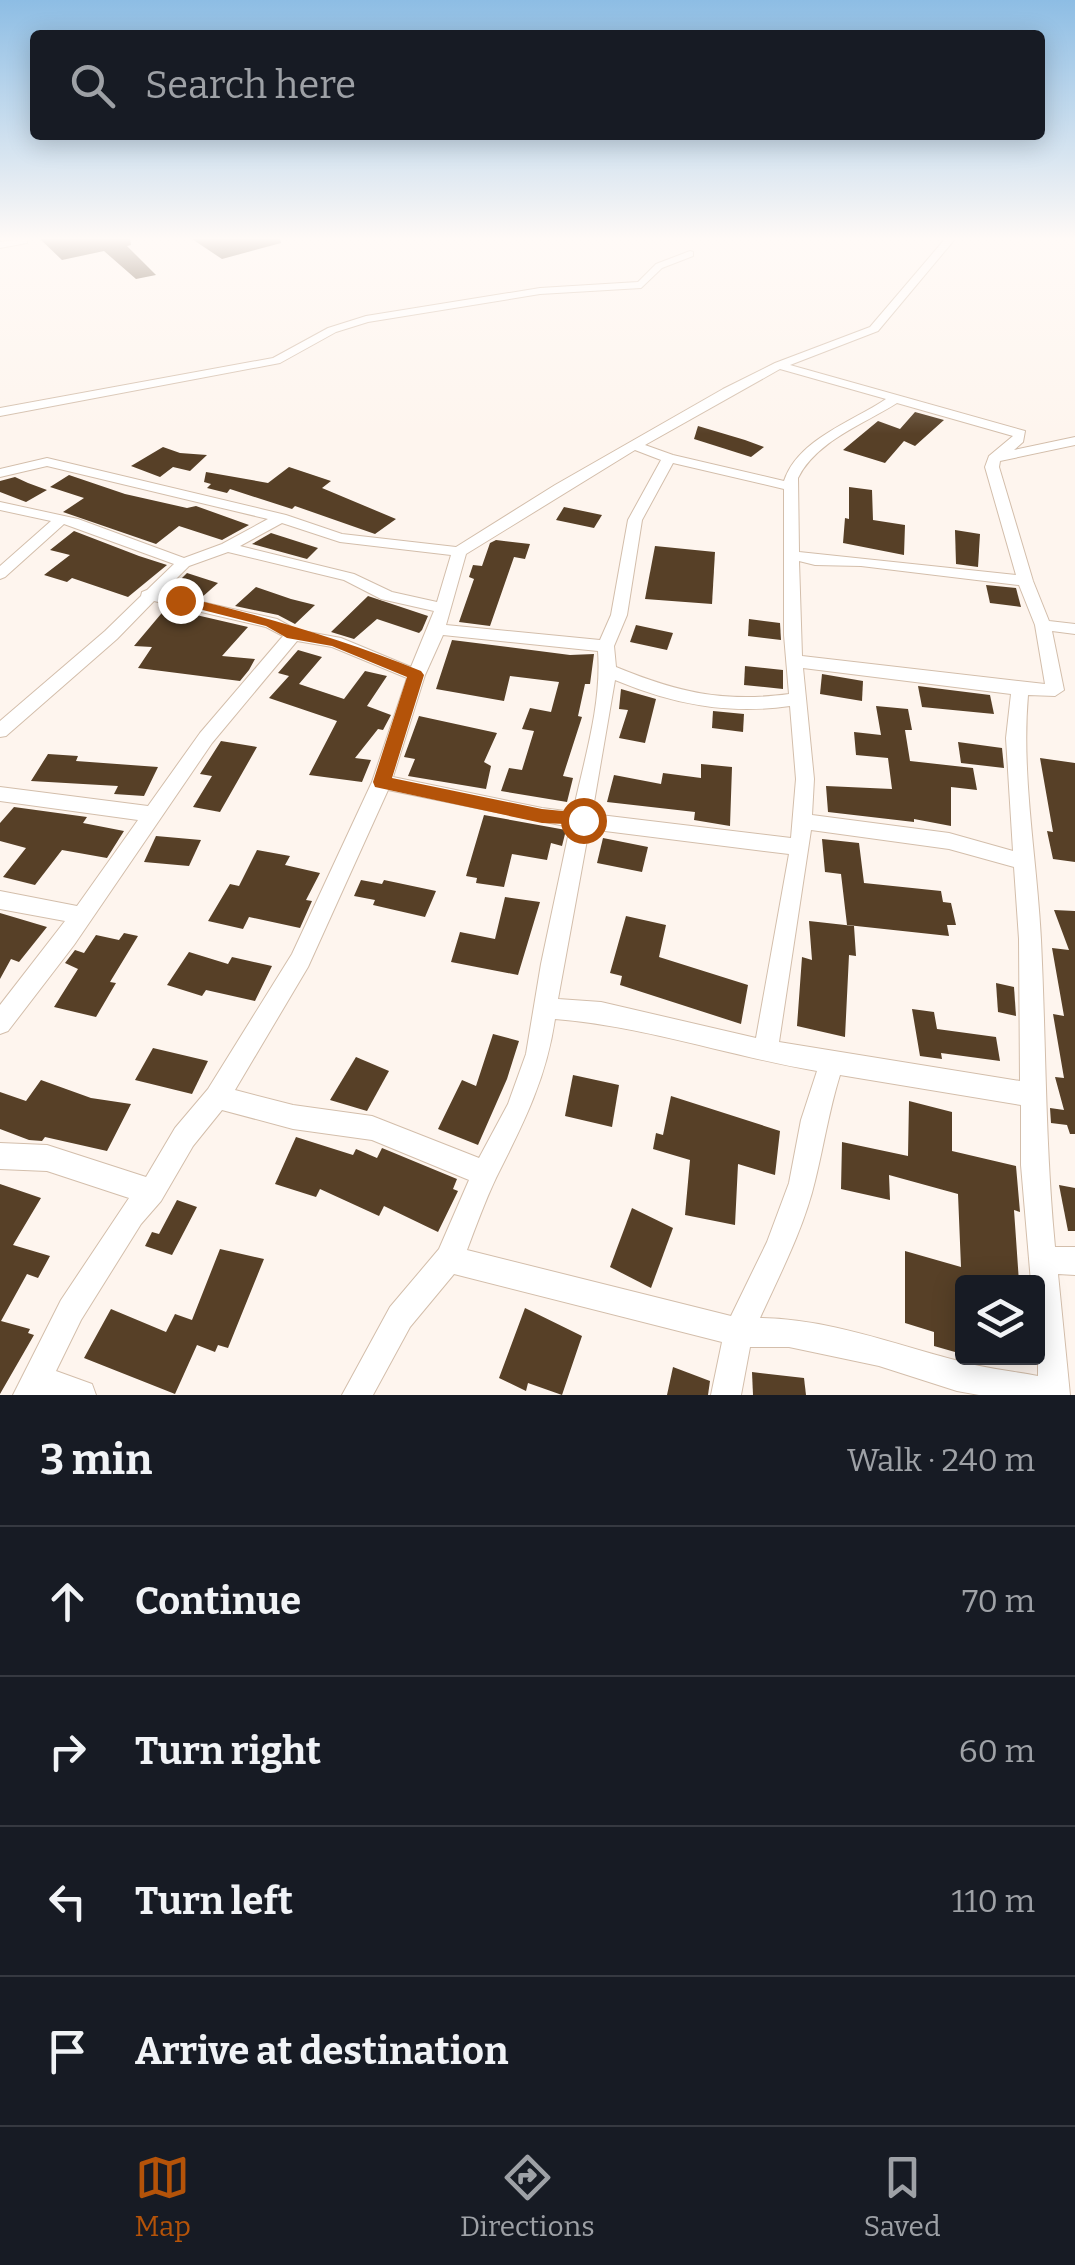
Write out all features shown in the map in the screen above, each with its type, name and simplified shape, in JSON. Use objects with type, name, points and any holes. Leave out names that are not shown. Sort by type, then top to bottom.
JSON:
[{"type":"street","points":[[0,412],[276,361],[332,330],[366,319],[459,304]]},
{"type":"street","points":[[0,474],[47,462],[281,518],[340,538],[459,552],[560,488],[780,365],[874,329],[895,304]]},
{"type":"street","points":[[780,365],[1020,434],[1017,442],[994,459]]},
{"type":"street","points":[[766,1051],[800,847],[805,779],[789,572],[793,470],[810,453],[893,400]]},
{"type":"street","points":[[994,459],[1075,441]]},
{"type":"street","points":[[636,446],[668,458],[790,486]]},
{"type":"street","points":[[357,1395],[400,1317],[449,1259],[484,1173],[519,1108],[538,1054],[608,670],[606,646],[619,615],[635,520],[668,458]]},
{"type":"street","points":[[794,661],[1055,690],[1043,625],[997,490],[994,459]]},
{"type":"street","points":[[0,506],[60,520],[184,563]]},
{"type":"street","points":[[0,731],[111,635],[148,594],[184,563],[227,547],[281,518]]},
{"type":"street","points":[[0,574],[60,520]]},
{"type":"street","points":[[227,547],[349,577],[388,596],[443,608]]},
{"type":"street","points":[[81,1395],[33,1388],[71,1310],[152,1192],[184,1137],[217,1097],[300,960],[382,782],[416,675],[438,628],[459,552]]},
{"type":"street","points":[[792,554],[815,560],[860,561],[1025,581]]},
{"type":"street","points":[[148,594],[271,623],[293,635],[335,642],[416,675]]},
{"type":"street","points":[[1043,625],[1075,629]]},
{"type":"street","points":[[438,628],[606,646]]},
{"type":"street","points":[[0,1023],[66,938],[78,915],[206,738],[293,635]]},
{"type":"street","points":[[608,670],[668,696],[695,701],[729,705],[798,698]]},
{"type":"street","points":[[449,1259],[738,1332],[790,1333],[880,1351],[957,1376],[1055,1395],[1031,1095],[1030,938],[1015,738],[1020,689]]},
{"type":"street","points":[[382,782],[542,816],[800,847]]},
{"type":"street","points":[[0,794],[153,814]]},
{"type":"street","points":[[802,821],[949,842],[1024,862]]},
{"type":"street","points":[[0,900],[78,915]]},
{"type":"street","points":[[545,1008],[615,1015],[766,1051],[1031,1095]]},
{"type":"street","points":[[726,1395],[738,1332],[778,1248],[802,1183],[814,1120],[832,1060]]},
{"type":"street","points":[[217,1097],[292,1118],[372,1128],[484,1173]]},
{"type":"street","points":[[0,1156],[47,1158],[152,1192]]},
{"type":"street","points":[[1043,1260],[1075,1261]]},
{"type":"building","points":[[915,412],[944,420],[915,446],[904,441],[885,463],[843,450],[878,421],[900,429]]},
{"type":"building","points":[[698,426],[764,447],[751,457],[694,439]]},
{"type":"building","points":[[163,447],[207,455],[190,471],[173,467],[160,477],[131,466]]},
{"type":"building","points":[[289,467],[331,481],[322,488],[396,519],[375,534],[295,506],[292,509],[230,489],[227,493],[207,488],[211,484],[204,482],[206,472],[268,483]]},
{"type":"building","points":[[69,475],[125,494],[187,508],[196,506],[249,525],[222,540],[179,526],[156,544],[63,512],[84,498],[50,487]]},
{"type":"building","points":[[15,477],[47,490],[26,502],[0,492],[0,481]]},
{"type":"building","points":[[849,487],[872,490],[873,520],[905,525],[904,555],[843,543],[845,518],[849,519]]},
{"type":"building","points":[[564,507],[602,515],[594,528],[556,520]]},
{"type":"building","points":[[955,530],[980,534],[978,567],[956,564]]},
{"type":"building","points":[[74,531],[167,565],[128,597],[72,578],[67,582],[44,575],[70,555],[50,550]]},
{"type":"building","points":[[271,533],[318,548],[307,559],[252,544]]},
{"type":"building","points":[[496,540],[530,544],[525,559],[514,557],[490,626],[459,622],[474,579],[469,577],[473,565],[482,566],[490,543]]},
{"type":"building","points":[[655,546],[715,552],[712,604],[645,599]]},
{"type":"building","points":[[187,573],[218,583],[201,598],[169,591]]},
{"type":"building","points":[[986,585],[1016,588],[1021,607],[990,603]]},
{"type":"building","points":[[256,587],[315,605],[295,624],[278,615],[235,606]]},
{"type":"building","points":[[368,596],[428,616],[422,630],[419,633],[377,619],[354,639],[331,632]]},
{"type":"building","points":[[166,608],[248,627],[222,656],[255,659],[240,681],[138,668],[152,647],[134,646]]},
{"type":"building","points":[[749,619],[780,623],[781,640],[748,636]]},
{"type":"building","points":[[636,625],[673,633],[667,650],[630,642]]},
{"type":"building","points":[[452,640],[570,655],[594,654],[590,684],[585,684],[578,716],[582,717],[563,776],[573,778],[567,802],[501,791],[509,768],[522,770],[534,731],[522,729],[530,708],[551,712],[559,682],[510,676],[504,701],[436,689]]},
{"type":"building","points":[[298,650],[322,657],[299,684],[344,699],[365,671],[387,676],[367,706],[391,715],[383,730],[378,729],[355,758],[371,760],[362,782],[309,775],[337,721],[269,698],[289,676],[278,673]]},
{"type":"building","points":[[745,666],[783,670],[783,689],[744,685]]},
{"type":"building","points":[[822,674],[863,681],[862,701],[820,694]]},
{"type":"building","points":[[918,686],[990,695],[994,714],[922,707]]},
{"type":"building","points":[[621,689],[656,699],[645,743],[619,738],[628,710],[619,709]]},
{"type":"building","points":[[876,706],[908,709],[912,730],[905,730],[910,761],[973,768],[977,790],[951,787],[951,826],[828,812],[826,786],[892,789],[888,758],[856,755],[854,732],[881,735]]},
{"type":"building","points":[[713,711],[744,714],[743,732],[712,728]]},
{"type":"building","points":[[419,716],[497,733],[484,762],[491,766],[486,789],[408,776],[415,759],[404,757]]},
{"type":"building","points":[[221,741],[257,747],[220,812],[193,807],[212,776],[200,774]]},
{"type":"building","points":[[958,742],[1002,748],[1004,768],[961,763]]},
{"type":"building","points":[[48,754],[78,756],[76,761],[158,767],[144,796],[114,794],[118,786],[31,781]]},
{"type":"building","points":[[1040,758],[1075,763],[1075,862],[1053,859],[1047,831],[1053,832]]},
{"type":"building","points":[[701,764],[732,767],[730,826],[694,820],[695,812],[607,802],[614,775],[661,784],[663,773],[701,778]]},
{"type":"building","points":[[14,807],[87,817],[83,823],[124,831],[107,858],[62,850],[35,885],[3,877],[26,848],[0,841],[0,823]]},
{"type":"building","points":[[484,815],[566,830],[562,846],[551,843],[547,860],[512,854],[504,887],[476,883],[477,878],[466,876]]},
{"type":"building","points":[[156,836],[201,840],[189,866],[144,862]]},
{"type":"building","points":[[603,838],[648,847],[642,872],[597,863]]},
{"type":"building","points":[[822,839],[859,843],[864,883],[941,891],[943,902],[951,903],[956,925],[947,925],[949,936],[847,925],[841,874],[825,872]]},
{"type":"building","points":[[257,850],[290,856],[285,865],[320,873],[306,900],[312,901],[300,928],[249,917],[243,929],[208,921],[230,884],[239,886]]},
{"type":"building","points":[[361,880],[382,884],[384,880],[436,891],[425,917],[373,905],[375,900],[354,896]]},
{"type":"building","points":[[505,897],[540,902],[518,975],[451,962],[460,932],[495,939]]},
{"type":"building","points":[[1054,910],[1075,911],[1075,1134],[1070,1134],[1067,1125],[1051,1123],[1050,1108],[1064,1110],[1055,1077],[1064,1078],[1053,1014],[1064,1016],[1052,948],[1069,950]]},
{"type":"building","points":[[0,913],[47,927],[19,962],[11,959],[0,979]]},
{"type":"building","points":[[626,916],[666,925],[659,957],[748,985],[741,1024],[620,985],[622,976],[610,973]]},
{"type":"building","points":[[809,921],[854,926],[856,956],[849,955],[845,1037],[797,1026],[802,957],[812,960]]},
{"type":"building","points":[[124,933],[138,936],[110,982],[116,983],[96,1017],[54,1007],[78,969],[65,963],[75,950],[84,953],[96,935],[119,940]]},
{"type":"building","points":[[189,952],[228,964],[232,957],[272,966],[255,1001],[206,990],[202,996],[167,985]]},
{"type":"building","points":[[996,983],[1014,987],[1016,1016],[998,1012]]},
{"type":"building","points":[[912,1009],[934,1012],[937,1029],[996,1037],[1000,1061],[941,1053],[942,1059],[920,1056]]},
{"type":"building","points":[[493,1034],[519,1041],[478,1145],[438,1129],[462,1080],[476,1086]]},
{"type":"building","points":[[153,1048],[208,1061],[192,1094],[135,1080]]},
{"type":"building","points":[[356,1057],[389,1071],[367,1111],[330,1100]]},
{"type":"building","points":[[573,1075],[619,1085],[612,1127],[565,1116]]},
{"type":"building","points":[[41,1080],[91,1098],[131,1104],[107,1151],[45,1137],[42,1141],[29,1140],[0,1129],[0,1092],[26,1101]]},
{"type":"building","points":[[671,1096],[780,1131],[775,1175],[738,1164],[735,1225],[685,1215],[690,1160],[653,1149],[656,1133],[663,1135]]},
{"type":"building","points":[[909,1101],[952,1112],[952,1151],[1016,1166],[1020,1212],[1014,1210],[1019,1275],[955,1275],[955,1352],[934,1346],[934,1332],[905,1323],[905,1251],[961,1267],[958,1194],[889,1175],[890,1200],[841,1189],[842,1142],[908,1156]]},
{"type":"building","points":[[296,1137],[353,1155],[356,1149],[377,1158],[382,1148],[457,1179],[453,1189],[458,1191],[438,1232],[384,1206],[379,1216],[320,1189],[316,1197],[275,1184]]},
{"type":"building","points":[[0,1184],[41,1198],[13,1245],[50,1256],[38,1278],[27,1274],[1,1321],[30,1329],[28,1333],[34,1335],[0,1394]]},
{"type":"building","points":[[1059,1185],[1075,1188],[1075,1231],[1068,1231]]},
{"type":"building","points":[[177,1200],[197,1207],[172,1255],[145,1246],[152,1232],[159,1234]]},
{"type":"building","points":[[632,1208],[673,1228],[651,1288],[610,1267]]},
{"type":"building","points":[[220,1249],[264,1259],[228,1348],[218,1345],[215,1352],[197,1345],[175,1394],[84,1358],[111,1309],[166,1332],[175,1314],[192,1320]]},
{"type":"building","points":[[525,1308],[582,1336],[562,1395],[528,1383],[526,1391],[499,1378]]},
{"type":"building","points":[[673,1367],[710,1381],[708,1395],[667,1395]]},
{"type":"building","points":[[752,1372],[804,1378],[806,1395],[753,1395]]},
{"type":"route","points":[[180,600],[271,623],[293,635],[335,642],[416,675],[382,782],[542,816],[583,820]]}]
